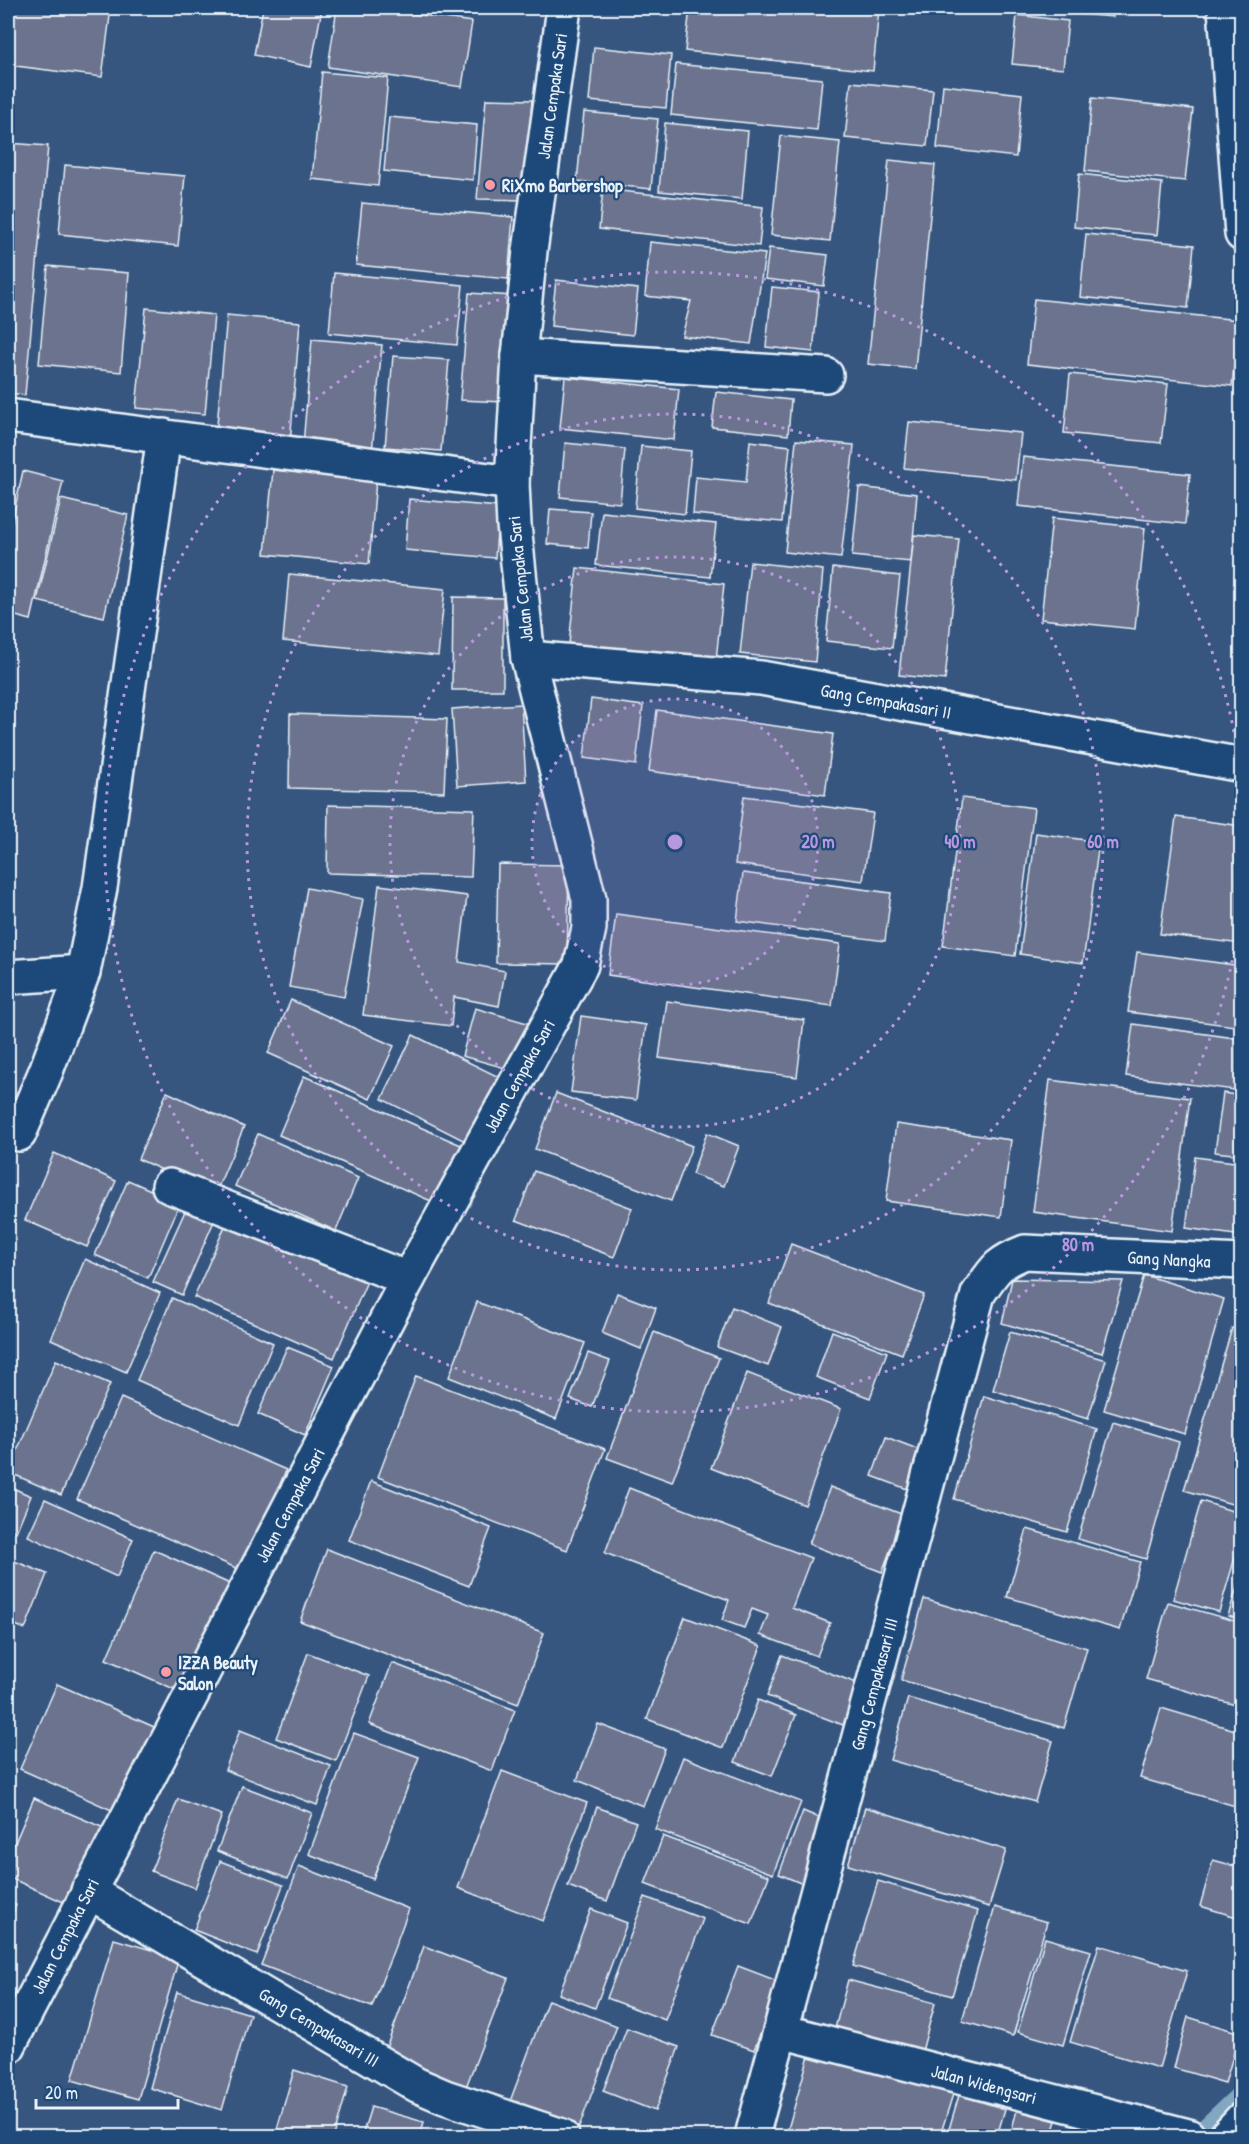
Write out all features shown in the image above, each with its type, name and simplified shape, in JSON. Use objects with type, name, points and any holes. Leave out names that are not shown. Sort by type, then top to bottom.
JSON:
[{"type":"street","name":"Jalan Cempaka Sari","points":[[8,2047],[408,1279],[581,965],[589,928],[588,899],[528,658],[514,525],[512,483],[519,356],[530,251],[564,8]]},
{"type":"street","points":[[1225,8],[1242,234]]},
{"type":"street","points":[[519,356],[826,375]]},
{"type":"street","points":[[8,416],[512,483]]},
{"type":"street","points":[[19,1134],[46,1071],[83,972],[100,888],[164,436]]},
{"type":"street","name":"Gang Cempakasari II","points":[[528,658],[761,678],[1242,765]]},
{"type":"street","points":[[8,977],[83,972]]},
{"type":"street","points":[[169,1186],[408,1279]]},
{"type":"street","name":"Gang Nangka","points":[[1025,1252],[1242,1262]]},
{"type":"street","name":"Gang Cempakasari III","points":[[752,2136],[978,1294],[993,1272],[1005,1260],[1025,1252]]},
{"type":"street","name":"Gang Cempakasari III","points":[[88,1891],[417,2085],[562,2136]]},
{"type":"street","name":"Jalan Widengsari","points":[[781,2031],[1188,2136]]},
{"type":"street","points":[[1226,2136],[1242,2119]]},
{"type":"building","points":[[8,8],[111,8],[102,77],[8,65]]},
{"type":"building","points":[[263,8],[322,8],[311,67],[254,55]]},
{"type":"building","points":[[337,8],[373,8],[472,22],[462,87],[328,67]]},
{"type":"building","points":[[690,8],[879,8],[873,71],[685,51]]},
{"type":"building","points":[[1030,8],[1113,8],[1113,17],[1030,10]]},
{"type":"building","points":[[1017,15],[1068,21],[1063,69],[1012,64]]},
{"type":"building","points":[[594,47],[671,55],[666,108],[589,101]]},
{"type":"building","points":[[676,64],[822,79],[817,130],[671,115]]},
{"type":"building","points":[[322,72],[388,78],[378,186],[312,179]]},
{"type":"building","points":[[851,82],[933,90],[927,146],[845,138]]},
{"type":"building","points":[[943,85],[1022,94],[1016,157],[937,148]]},
{"type":"building","points":[[1092,98],[1193,109],[1185,181],[1085,171]]},
{"type":"building","points":[[486,99],[532,100],[524,200],[477,199]]},
{"type":"building","points":[[584,112],[658,119],[651,189],[577,181]]},
{"type":"building","points":[[389,117],[477,125],[473,180],[384,171]]},
{"type":"building","points":[[665,123],[748,131],[742,199],[659,191]]},
{"type":"building","points":[[781,136],[840,142],[830,241],[771,235]]},
{"type":"building","points":[[8,143],[48,146],[25,395],[8,393]]},
{"type":"building","points":[[889,160],[935,165],[915,369],[868,364]]},
{"type":"building","points":[[65,165],[185,176],[178,246],[59,234]]},
{"type":"building","points":[[1079,174],[1162,183],[1157,235],[1074,227]]},
{"type":"building","points":[[603,189],[763,207],[759,246],[599,229]]},
{"type":"building","points":[[362,203],[513,217],[508,279],[356,265]]},
{"type":"building","points":[[1086,234],[1194,245],[1188,308],[1080,297]]},
{"type":"building","points":[[650,242],[765,254],[751,344],[682,336],[691,301],[645,296]]},
{"type":"building","points":[[769,248],[828,255],[824,286],[765,279]]},
{"type":"building","points":[[48,266],[129,273],[121,372],[39,364]]},
{"type":"building","points":[[334,273],[463,285],[457,345],[329,333]]},
{"type":"building","points":[[556,280],[638,289],[633,335],[551,326]]},
{"type":"building","points":[[772,287],[819,292],[813,352],[766,347]]},
{"type":"building","points":[[469,293],[513,296],[504,402],[460,400]]},
{"type":"building","points":[[1034,299],[1239,320],[1232,386],[1027,364]]},
{"type":"building","points":[[146,308],[214,315],[205,414],[136,408]]},
{"type":"building","points":[[227,315],[300,322],[290,443],[216,436]]},
{"type":"building","points":[[312,339],[382,345],[372,452],[303,445]]},
{"type":"building","points":[[393,356],[449,360],[441,451],[385,447]]},
{"type":"building","points":[[1070,374],[1168,384],[1161,443],[1064,433]]},
{"type":"building","points":[[565,377],[679,389],[674,440],[560,428]]},
{"type":"building","points":[[716,392],[791,400],[788,435],[712,427]]},
{"type":"building","points":[[909,422],[1021,433],[1016,480],[904,468]]},
{"type":"building","points":[[796,440],[854,445],[841,558],[785,552]]},
{"type":"building","points":[[750,441],[790,446],[782,522],[693,514],[696,477],[746,482]]},
{"type":"building","points":[[565,443],[625,449],[620,503],[560,497]]},
{"type":"building","points":[[641,446],[691,451],[685,514],[635,508]]},
{"type":"building","points":[[1023,457],[1190,474],[1185,524],[1018,506]]},
{"type":"building","points":[[273,470],[376,480],[369,564],[265,554]]},
{"type":"building","points":[[23,471],[63,481],[31,620],[8,614],[8,540]]},
{"type":"building","points":[[859,487],[917,494],[911,562],[852,556]]},
{"type":"building","points":[[61,499],[128,515],[104,617],[37,601]]},
{"type":"building","points":[[409,499],[499,507],[495,558],[405,550]]},
{"type":"building","points":[[550,509],[591,512],[588,548],[547,544]]},
{"type":"building","points":[[602,512],[716,524],[710,577],[596,565]]},
{"type":"building","points":[[1052,518],[1145,528],[1135,629],[1041,619]]},
{"type":"building","points":[[914,535],[959,539],[945,680],[899,675]]},
{"type":"building","points":[[750,562],[823,570],[815,662],[740,654]]},
{"type":"building","points":[[577,568],[724,584],[716,660],[569,644]]},
{"type":"building","points":[[833,568],[900,576],[892,648],[826,641]]},
{"type":"building","points":[[289,574],[445,589],[438,656],[283,641]]},
{"type":"building","points":[[453,597],[503,598],[503,690],[452,690]]},
{"type":"building","points":[[591,699],[643,706],[636,765],[584,758]]},
{"type":"building","points":[[521,704],[526,781],[457,786],[452,709]]},
{"type":"building","points":[[657,710],[833,734],[825,795],[649,771]]},
{"type":"building","points":[[290,714],[447,719],[444,792],[289,788]]},
{"type":"building","points":[[744,796],[873,813],[863,881],[735,864]]},
{"type":"building","points":[[962,798],[1034,808],[1015,956],[943,946]]},
{"type":"building","points":[[328,805],[474,809],[471,877],[327,873]]},
{"type":"building","points":[[1176,817],[1242,826],[1242,944],[1160,934]]},
{"type":"building","points":[[1036,833],[1099,842],[1083,963],[1020,954]]},
{"type":"building","points":[[498,864],[569,865],[567,964],[496,963]]},
{"type":"building","points":[[743,873],[891,893],[885,941],[737,921]]},
{"type":"building","points":[[379,885],[467,896],[459,962],[505,971],[499,1006],[454,997],[451,1026],[363,1015]]},
{"type":"building","points":[[307,888],[363,899],[344,997],[289,987]]},
{"type":"building","points":[[616,914],[840,944],[832,1006],[608,975]]},
{"type":"building","points":[[1137,952],[1242,966],[1242,1027],[1128,1012]]},
{"type":"building","points":[[291,1000],[394,1046],[370,1099],[268,1053]]},
{"type":"building","points":[[667,1001],[804,1020],[797,1077],[659,1058]]},
{"type":"building","points":[[475,1008],[534,1025],[520,1072],[462,1056]]},
{"type":"building","points":[[581,1016],[646,1025],[636,1100],[571,1092]]},
{"type":"building","points":[[1133,1024],[1242,1039],[1242,1091],[1126,1076]]},
{"type":"building","points":[[413,1035],[501,1078],[469,1143],[382,1099]]},
{"type":"building","points":[[304,1076],[463,1146],[438,1204],[279,1135]]},
{"type":"building","points":[[1050,1080],[1190,1098],[1172,1231],[1033,1212]]},
{"type":"building","points":[[167,1092],[244,1127],[215,1194],[138,1159]]},
{"type":"building","points":[[556,1093],[692,1146],[671,1201],[535,1149]]},
{"type":"building","points":[[1223,1093],[1242,1096],[1242,1155],[1215,1152]]},
{"type":"building","points":[[896,1124],[1011,1140],[1001,1217],[886,1201]]},
{"type":"building","points":[[707,1133],[739,1146],[724,1186],[692,1174]]},
{"type":"building","points":[[258,1134],[358,1178],[336,1231],[235,1186]]},
{"type":"building","points":[[54,1153],[116,1181],[87,1247],[25,1220]]},
{"type":"building","points":[[1195,1157],[1242,1163],[1242,1236],[1186,1228]]},
{"type":"building","points":[[534,1171],[632,1208],[614,1257],[516,1220]]},
{"type":"building","points":[[128,1180],[180,1203],[148,1278],[95,1255]]},
{"type":"building","points":[[190,1200],[218,1212],[182,1295],[153,1282]]},
{"type":"building","points":[[229,1217],[368,1279],[334,1358],[194,1297]]},
{"type":"building","points":[[791,1244],[924,1295],[902,1354],[769,1303]]},
{"type":"building","points":[[85,1259],[160,1293],[126,1372],[51,1339]]},
{"type":"building","points":[[1144,1275],[1224,1299],[1185,1434],[1104,1410]]},
{"type":"building","points":[[1012,1279],[1123,1281],[1102,1353],[1002,1323]]},
{"type":"building","points":[[617,1293],[656,1308],[641,1349],[602,1333]]},
{"type":"building","points":[[172,1298],[273,1343],[239,1425],[137,1380]]},
{"type":"building","points":[[477,1302],[585,1343],[556,1419],[449,1377]]},
{"type":"building","points":[[732,1307],[782,1327],[768,1366],[717,1347]]},
{"type":"building","points":[[1232,1328],[1242,1331],[1242,1507],[1184,1490]]},
{"type":"building","points":[[832,1331],[887,1352],[870,1398],[816,1377]]},
{"type":"building","points":[[654,1332],[719,1358],[672,1482],[607,1458]]},
{"type":"building","points":[[1010,1332],[1106,1360],[1088,1419],[993,1390]]},
{"type":"building","points":[[287,1347],[334,1366],[305,1435],[258,1414]]},
{"type":"building","points":[[588,1353],[610,1361],[592,1407],[570,1399]]},
{"type":"building","points":[[56,1360],[110,1384],[61,1495],[8,1472]]},
{"type":"building","points":[[747,1373],[841,1409],[805,1505],[711,1468]]},
{"type":"building","points":[[416,1376],[605,1449],[567,1550],[378,1477]]},
{"type":"building","points":[[984,1396],[1097,1429],[1067,1532],[954,1499]]},
{"type":"building","points":[[121,1398],[286,1470],[243,1571],[77,1499]]},
{"type":"building","points":[[1113,1422],[1179,1442],[1146,1559],[1078,1539]]},
{"type":"building","points":[[886,1437],[933,1455],[918,1493],[872,1476]]},
{"type":"building","points":[[371,1481],[491,1528],[469,1586],[349,1540]]},
{"type":"building","points":[[8,1486],[31,1496],[16,1532],[8,1528]]},
{"type":"building","points":[[830,1487],[904,1515],[882,1572],[809,1544]]},
{"type":"building","points":[[629,1488],[811,1558],[792,1608],[830,1623],[817,1656],[760,1635],[768,1615],[752,1609],[744,1628],[722,1620],[729,1600],[605,1553]]},
{"type":"building","points":[[45,1499],[133,1539],[117,1577],[28,1536]]},
{"type":"building","points":[[1201,1501],[1242,1514],[1242,1534],[1219,1612],[1173,1599]]},
{"type":"building","points":[[1027,1529],[1140,1562],[1120,1630],[1007,1597]]},
{"type":"building","points":[[327,1549],[544,1633],[518,1704],[300,1621]]},
{"type":"building","points":[[154,1550],[230,1584],[183,1693],[106,1659]]},
{"type":"building","points":[[14,1561],[47,1574],[25,1629],[8,1622],[8,1578]]},
{"type":"building","points":[[1242,1571],[1242,1620],[1228,1616]]},
{"type":"building","points":[[924,1599],[1087,1648],[1064,1728],[901,1680]]},
{"type":"building","points":[[1168,1602],[1242,1623],[1242,1707],[1146,1679]]},
{"type":"building","points":[[685,1617],[761,1646],[723,1748],[647,1719]]},
{"type":"building","points":[[308,1653],[369,1676],[336,1761],[276,1738]]},
{"type":"building","points":[[782,1655],[859,1684],[843,1725],[767,1696]]},
{"type":"building","points":[[392,1663],[515,1710],[492,1771],[369,1724]]},
{"type":"building","points":[[57,1684],[161,1730],[125,1816],[20,1769]]},
{"type":"building","points":[[908,1698],[1053,1741],[1035,1802],[890,1760]]},
{"type":"building","points":[[758,1700],[796,1715],[772,1776],[735,1762]]},
{"type":"building","points":[[1161,1708],[1242,1732],[1242,1808],[1140,1778]]},
{"type":"building","points":[[598,1724],[665,1749],[643,1806],[577,1780]]},
{"type":"building","points":[[240,1730],[331,1766],[317,1805],[225,1770]]},
{"type":"building","points":[[354,1733],[419,1757],[373,1879],[309,1854]]},
{"type":"building","points":[[683,1757],[801,1802],[773,1874],[655,1829]]},
{"type":"building","points":[[502,1771],[587,1803],[543,1921],[458,1888]]},
{"type":"building","points":[[242,1786],[312,1813],[288,1879],[217,1851]]},
{"type":"building","points":[[34,1798],[104,1828],[70,1905],[8,1877],[8,1859]]},
{"type":"building","points":[[178,1799],[222,1815],[195,1888],[151,1871]]},
{"type":"building","points":[[597,1807],[636,1822],[607,1901],[568,1886]]},
{"type":"building","points":[[865,1807],[1006,1850],[989,1907],[848,1865]]},
{"type":"building","points":[[803,1811],[834,1824],[810,1887],[779,1874]]},
{"type":"building","points":[[663,1836],[769,1876],[751,1924],[645,1884]]},
{"type":"building","points":[[1213,1860],[1242,1868],[1240,1918],[1200,1906]]},
{"type":"building","points":[[220,1861],[283,1885],[257,1955],[194,1930]]},
{"type":"building","points":[[299,1866],[409,1909],[372,2007],[261,1965]]},
{"type":"building","points":[[878,1881],[978,1911],[952,1996],[853,1966]]},
{"type":"building","points":[[645,1897],[703,1919],[665,2020],[607,1998]]},
{"type":"building","points":[[8,1901],[16,1905],[8,1925]]},
{"type":"building","points":[[995,1907],[1047,1922],[1013,2036],[962,2021]]},
{"type":"building","points":[[591,1909],[627,1923],[595,2008],[559,1994]]},
{"type":"building","points":[[1045,1938],[1091,1951],[1063,2045],[1018,2032]]},
{"type":"building","points":[[114,1939],[179,1958],[138,2099],[72,2080]]},
{"type":"building","points":[[1099,1945],[1187,1971],[1159,2068],[1070,2042]]},
{"type":"building","points":[[424,1946],[508,1978],[466,2087],[383,2056]]},
{"type":"building","points":[[738,1966],[780,1982],[754,2050],[712,2035]]},
{"type":"building","points":[[848,1980],[935,2003],[921,2055],[834,2032]]},
{"type":"building","points":[[177,1992],[250,2014],[222,2110],[150,2088]]},
{"type":"building","points":[[548,2000],[617,2026],[578,2130],[509,2104]]},
{"type":"building","points":[[1188,2017],[1240,2033],[1225,2083],[1174,2068]]},
{"type":"building","points":[[627,2028],[679,2047],[655,2111],[603,2091]]},
{"type":"building","points":[[810,2052],[953,2094],[940,2136],[786,2136]]},
{"type":"building","points":[[294,2070],[348,2087],[334,2136],[275,2136]]},
{"type":"building","points":[[959,2095],[1005,2109],[997,2136],[947,2136]]},
{"type":"building","points":[[371,2107],[424,2122],[420,2136],[362,2136]]},
{"type":"building","points":[[1017,2110],[1056,2121],[1051,2136],[1010,2136]]},
{"type":"waterway","points":[[1200,2136],[1198,2132],[1237,2095]]},
{"type":"place","name":"RiXmo Barbershop","points":[[490,185]]},
{"type":"place","name":"IZZA Beauty Salon","points":[[166,1672]]}]
